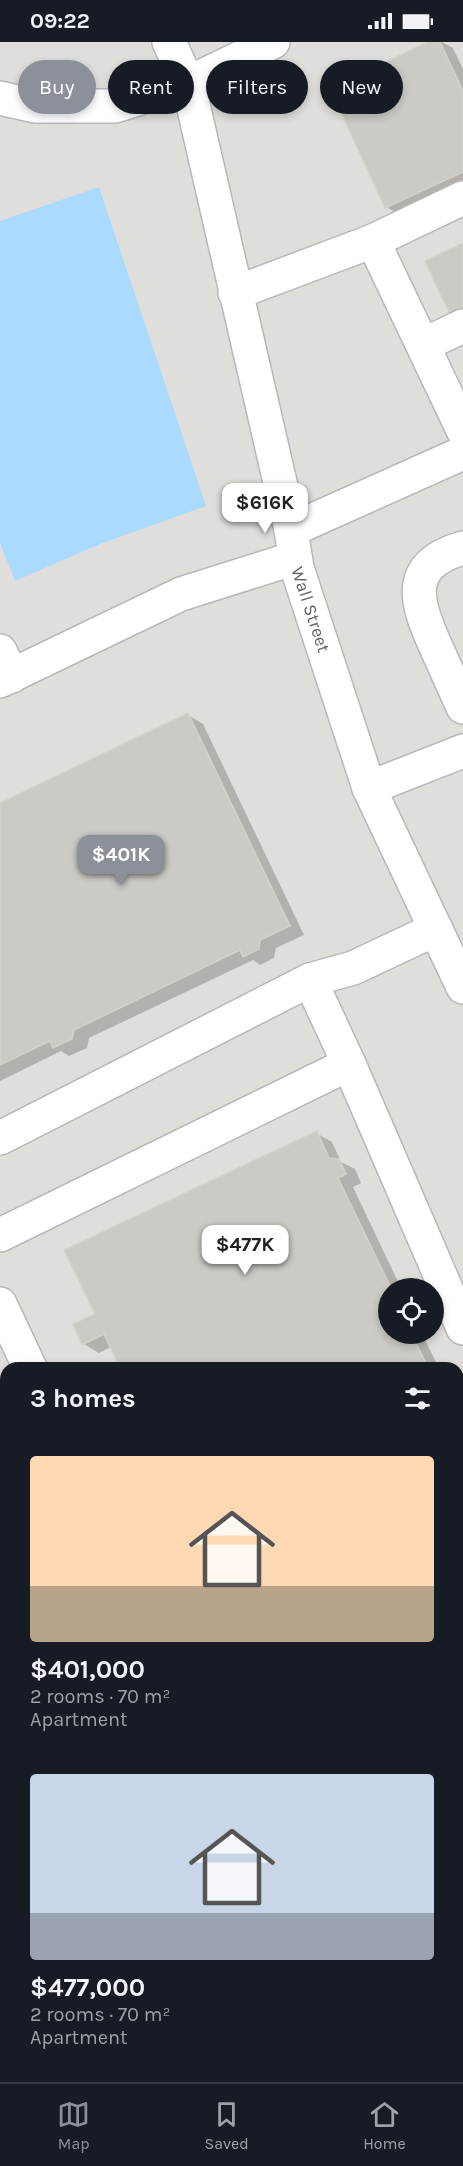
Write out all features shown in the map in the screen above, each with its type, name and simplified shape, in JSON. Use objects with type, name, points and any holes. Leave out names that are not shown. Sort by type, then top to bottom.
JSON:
[{"type":"street","name":"Wall Street","points":[[169,42],[177,60]]},
{"type":"street","points":[[194,80],[273,42]]},
{"type":"street","points":[[0,98],[35,106],[108,106]]},
{"type":"street","name":"Wall Street","points":[[194,110],[297,568],[369,788],[463,987]]},
{"type":"street","points":[[235,293],[373,241],[463,198]]},
{"type":"street","points":[[373,241],[463,430]]},
{"type":"street","points":[[423,345],[463,326]]},
{"type":"street","points":[[4,670],[293,544],[463,453]]},
{"type":"street","points":[[463,548],[437,559],[426,570],[420,584],[418,600],[423,618],[463,707]]},
{"type":"street","points":[[369,788],[463,751]]},
{"type":"street","points":[[0,1138],[310,980],[353,968],[436,929]]},
{"type":"street","points":[[310,980],[349,1064],[463,1328]]},
{"type":"street","points":[[0,1235],[349,1064]]},
{"type":"street","points":[[0,1304],[27,1362]]},
{"type":"shaded area","points":[[0,42],[463,42],[463,1362],[0,1362]]},
{"type":"water","points":[[99,187],[206,506],[100,544],[15,581],[0,543],[0,221]]},
{"type":"building","points":[[428,42],[440,42],[463,91],[463,172],[385,208],[342,114],[403,114],[403,60],[390,60]]},
{"type":"building","points":[[463,243],[463,308],[450,314],[425,261]]},
{"type":"building","points":[[188,713],[290,926],[260,940],[259,949],[243,957],[240,950],[74,1030],[72,1039],[53,1048],[50,1041],[0,1065],[0,803]]},
{"type":"building","points":[[317,1131],[329,1158],[339,1159],[346,1174],[338,1178],[386,1278],[378,1278],[378,1344],[417,1344],[425,1362],[117,1362],[104,1334],[82,1345],[73,1324],[95,1314],[64,1250]]}]
